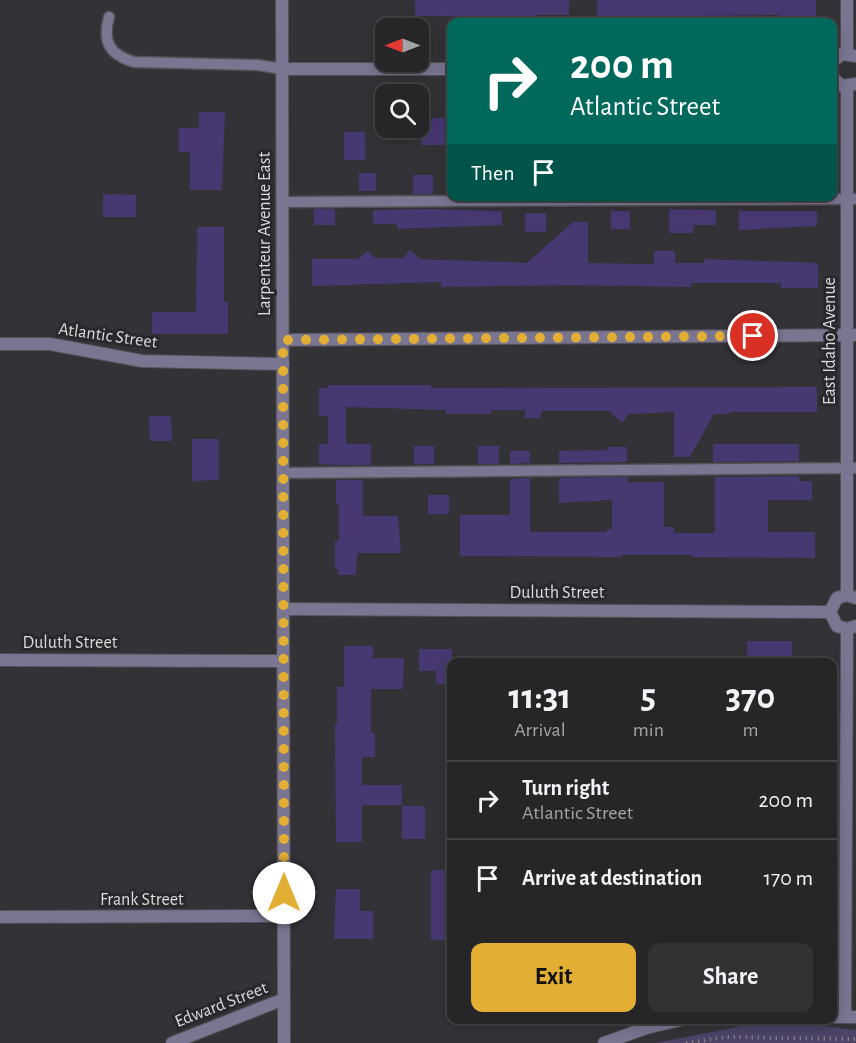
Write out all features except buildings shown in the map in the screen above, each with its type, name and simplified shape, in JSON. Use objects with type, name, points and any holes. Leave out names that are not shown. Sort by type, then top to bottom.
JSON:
[{"type":"street","name":"Larpenteur Avenue East","points":[[282,0],[284,1043]]},
{"type":"street","points":[[837,56],[852,54],[847,0]]},
{"type":"street","points":[[282,69],[447,69]]},
{"type":"street","points":[[837,83],[852,85]]},
{"type":"street","name":"East Idaho Avenue","points":[[851,597],[852,85]]},
{"type":"street","points":[[283,340],[851,335]]},
{"type":"street","name":"Atlantic Street","points":[[0,344],[50,344],[142,361],[283,364]]},
{"type":"street","points":[[844,1017],[852,628],[837,626],[830,612],[837,598],[851,597]]},
{"type":"street","name":"Duluth Street","points":[[283,609],[830,612]]},
{"type":"street","name":"Duluth Street","points":[[0,660],[283,661]]},
{"type":"street","name":"Frank Street","points":[[0,917],[284,916]]},
{"type":"street","name":"Edward Street","points":[[172,1043],[284,999]]},
{"type":"street","points":[[604,1043],[658,1024]]},
{"type":"lane","points":[[109,17],[107,39],[113,52],[120,58],[134,62],[258,65],[282,69]]},
{"type":"lane","points":[[282,202],[472,201]]},
{"type":"lane","points":[[283,473],[851,468]]},
{"type":"path","points":[[686,1043],[726,1037],[818,1041],[856,1039]]},
{"type":"shaded area","points":[[752,1024],[806,1024],[856,1030],[856,1043],[655,1043]]},
{"type":"route","points":[[284,893],[283,340],[753,336]]}]
